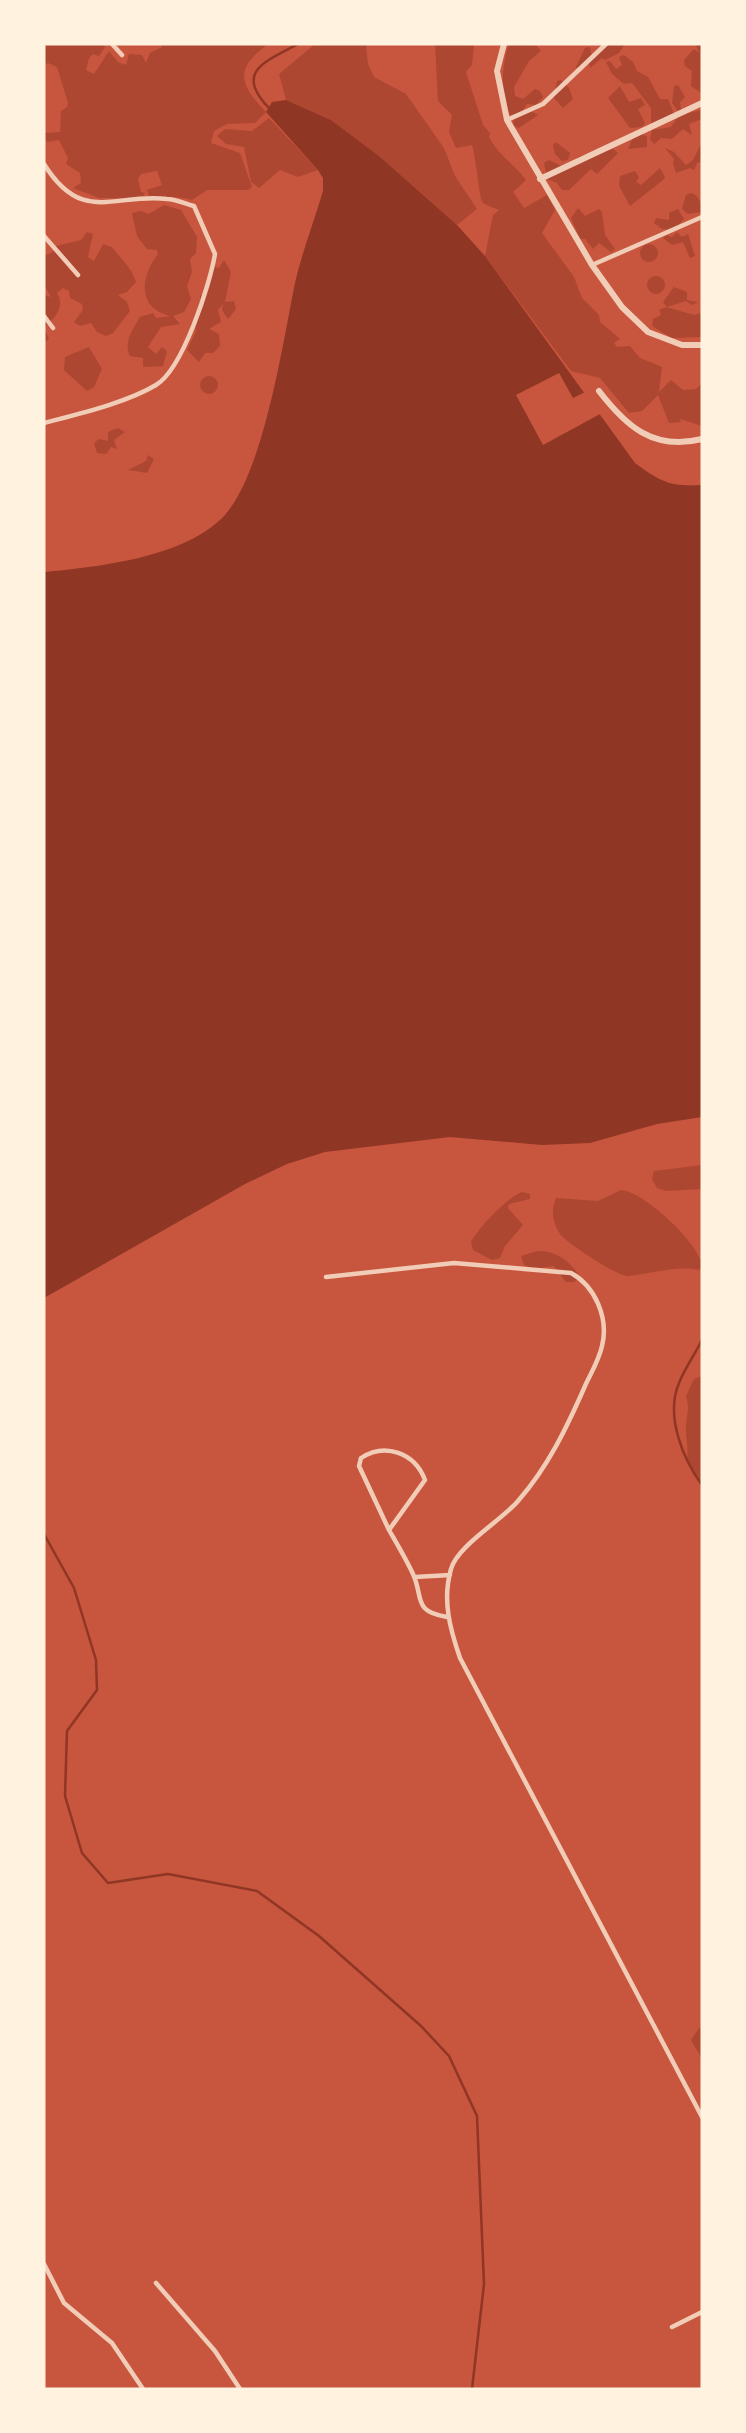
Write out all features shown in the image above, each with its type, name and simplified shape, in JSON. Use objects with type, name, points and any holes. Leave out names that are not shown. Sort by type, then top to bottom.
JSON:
[{"type":"street","points":[[112,44],[122,55]]},
{"type":"street","points":[[504,44],[497,71],[507,120],[592,265],[622,307],[648,332],[682,345],[702,345]]},
{"type":"street","points":[[507,120],[543,103],[606,44]]},
{"type":"street","points":[[540,179],[702,103]]},
{"type":"street","points":[[44,164],[59,185],[72,196],[96,203],[168,198],[194,206],[215,254],[188,339],[170,370],[158,384],[105,405],[44,423]]},
{"type":"street","points":[[592,265],[702,217]]},
{"type":"street","points":[[44,236],[78,275]]},
{"type":"street","points":[[44,316],[53,328]]},
{"type":"street","points":[[598,391],[621,420],[640,433],[674,443],[702,439]]},
{"type":"street","points":[[326,1277],[454,1263],[561,1271],[582,1279],[598,1305],[604,1325],[602,1346],[559,1443],[517,1502],[454,1561],[450,1575],[447,1617],[460,1658],[702,2117]]},
{"type":"street","points":[[389,1530],[425,1480],[407,1457],[391,1450],[368,1454],[361,1458],[359,1466],[389,1530],[415,1577],[419,1600],[432,1614],[447,1617]]},
{"type":"street","points":[[415,1577],[450,1575]]},
{"type":"street","points":[[44,2264],[64,2303],[112,2343],[143,2389]]},
{"type":"street","points":[[156,2283],[215,2351],[240,2389]]},
{"type":"street","points":[[673,2327],[702,2312]]},
{"type":"shaded area","points":[[44,44],[103,44],[105,47],[99,56],[93,54],[89,58],[86,70],[94,74],[109,51],[118,62],[126,65],[129,54],[142,55],[146,63],[150,53],[162,47],[161,44],[268,44],[250,61],[244,77],[250,93],[266,112],[255,123],[227,124],[214,131],[211,143],[240,153],[252,187],[248,190],[207,190],[192,200],[149,196],[147,190],[162,185],[157,171],[141,174],[138,179],[141,192],[145,193],[142,198],[99,198],[73,188],[81,183],[80,173],[66,164],[68,158],[59,140],[47,142],[44,137],[45,133],[60,132],[61,111],[68,103],[57,67],[48,63],[44,65]]},
{"type":"shaded area","points":[[315,44],[366,44],[368,64],[374,77],[406,94],[444,148],[455,176],[477,209],[457,225],[379,156],[331,120],[286,100],[279,74]]},
{"type":"shaded area","points":[[435,44],[474,44],[472,65],[466,72],[483,125],[497,149],[526,180],[513,192],[524,208],[547,195],[555,210],[542,233],[574,277],[582,298],[599,315],[600,322],[620,339],[614,343],[617,347],[630,346],[640,358],[662,367],[659,392],[671,380],[683,390],[696,389],[702,383],[702,426],[680,419],[681,422],[669,423],[658,395],[642,411],[629,413],[600,378],[571,371],[485,256],[493,215],[499,210],[483,203],[472,145],[456,148],[449,132],[452,115],[438,101]]},
{"type":"shaded area","points":[[509,44],[535,44],[541,51],[529,61],[514,87],[515,96],[523,99],[535,89],[540,91],[543,97],[536,105],[527,104],[520,114],[512,118],[505,101],[503,82],[504,62]]},
{"type":"shaded area","points":[[610,44],[625,44],[619,53],[605,60],[602,58],[590,68],[589,62],[578,69],[576,67],[585,48],[590,47],[592,57]]},
{"type":"shaded area","points":[[695,44],[702,44],[701,93],[691,86],[692,71],[685,66],[684,60],[694,49],[700,53]]},
{"type":"shaded area","points":[[624,55],[633,62],[637,71],[648,77],[660,99],[668,99],[674,114],[651,123],[651,108],[632,83],[624,84],[612,74],[606,62],[610,61],[616,69],[622,65],[619,57]]},
{"type":"shaded area","points":[[561,80],[569,88],[573,99],[563,108],[554,98],[557,81]]},
{"type":"shaded area","points":[[678,85],[685,97],[680,102],[681,110],[678,111],[672,103],[674,86]]},
{"type":"shaded area","points":[[620,86],[629,102],[641,98],[645,105],[638,109],[645,123],[642,127],[630,128],[608,98]]},
{"type":"shaded area","points":[[286,100],[331,120],[379,156],[457,225],[485,256],[635,463],[666,482],[702,485],[702,1117],[657,1124],[590,1143],[542,1145],[450,1137],[325,1152],[287,1164],[245,1184],[44,1298],[44,572],[113,563],[161,552],[203,533],[220,520],[235,501],[248,475],[269,409],[298,271],[323,191],[323,178],[318,170],[266,112],[272,102]]},
{"type":"shaded area","points":[[529,110],[538,115],[519,128],[513,126],[514,118]]},
{"type":"shaded area","points":[[702,110],[702,119],[689,124],[692,135],[683,129],[672,139],[661,138],[654,144],[650,139],[652,130],[671,127],[679,115]]},
{"type":"shaded area","points":[[269,118],[318,170],[298,177],[280,170],[259,188],[251,182],[244,147],[226,144],[217,136],[225,129],[252,131]]},
{"type":"shaded area","points":[[641,133],[647,137],[647,147],[628,149],[634,135]]},
{"type":"shaded area","points":[[556,142],[570,153],[568,160],[562,161],[555,154],[553,145]]},
{"type":"shaded area","points":[[702,142],[702,162],[697,163],[694,170],[690,168],[676,173],[674,159],[665,148],[674,152],[686,165],[693,160]]},
{"type":"shaded area","points":[[613,149],[618,153],[597,174],[591,169],[569,190],[562,190],[557,183],[547,179],[544,163],[549,160],[563,167],[580,156]]},
{"type":"shaded area","points":[[660,168],[665,177],[663,180],[630,206],[619,186],[620,176],[635,171],[639,177],[636,182],[641,185]]},
{"type":"shaded area","points":[[691,193],[700,200],[702,212],[688,214],[682,209],[686,195]]},
{"type":"shaded area","points":[[164,205],[181,210],[197,237],[196,253],[190,259],[192,272],[187,286],[191,299],[184,312],[173,316],[180,324],[161,327],[148,347],[156,354],[162,347],[167,351],[163,366],[143,367],[143,358],[130,356],[128,351],[128,341],[134,326],[140,317],[153,313],[156,318],[171,316],[152,307],[147,299],[145,282],[158,254],[157,250],[147,249],[137,236],[132,213],[140,211],[149,214]]},
{"type":"shaded area","points":[[578,208],[585,216],[599,209],[602,212],[605,235],[615,249],[611,252],[599,243],[593,249],[585,239],[580,239],[571,218]]},
{"type":"shaded area","points":[[678,209],[684,219],[673,230],[662,229],[654,223],[656,218],[669,220],[669,213]]},
{"type":"shaded area","points":[[87,232],[93,234],[88,257],[94,261],[103,244],[112,247],[134,277],[136,282],[127,292],[118,295],[127,302],[130,311],[113,333],[106,336],[97,332],[91,323],[80,326],[74,322],[83,310],[82,304],[70,298],[69,291],[63,288],[57,293],[60,303],[58,312],[44,328],[44,295],[51,297],[44,285],[44,256],[55,251],[56,246],[81,240]]},
{"type":"shaded area","points":[[677,232],[682,237],[688,234],[695,256],[690,258],[683,242],[672,245],[663,238],[667,235],[672,237]]},
{"type":"shaded area","points":[[645,244],[653,244],[658,253],[656,260],[645,262],[640,257],[640,249]]},
{"type":"shaded area","points":[[224,260],[231,272],[225,302],[234,301],[236,309],[228,319],[222,310],[223,304],[218,310],[221,322],[209,329],[219,334],[220,346],[213,353],[205,353],[199,362],[187,350],[196,331],[194,315],[202,309],[200,296],[208,291],[211,266],[219,268]]},
{"type":"shaded area","points":[[656,276],[664,281],[665,285],[660,293],[656,294],[648,289],[647,285],[652,277]]},
{"type":"shaded area","points":[[674,287],[687,292],[687,300],[698,302],[692,305],[686,301],[667,307],[663,302]]},
{"type":"shaded area","points":[[666,307],[694,315],[702,313],[702,337],[672,338],[652,326],[653,319],[661,315],[659,310]]},
{"type":"shaded area","points":[[44,328],[49,339],[44,343]]},
{"type":"shaded area","points":[[89,347],[102,369],[94,387],[87,391],[64,370],[65,357]]},
{"type":"shaded area","points":[[209,376],[215,379],[218,385],[215,391],[209,394],[203,391],[200,385],[203,379]]},
{"type":"shaded area","points":[[118,428],[125,432],[114,440],[117,449],[111,447],[106,454],[97,453],[94,443],[99,439],[108,441],[108,432]]},
{"type":"shaded area","points":[[148,455],[154,459],[147,473],[128,470],[146,461]]},
{"type":"shaded area","points":[[702,1165],[702,1189],[666,1191],[657,1188],[652,1179],[654,1171]]},
{"type":"shaded area","points":[[621,1190],[643,1199],[670,1221],[692,1246],[702,1267],[699,1270],[664,1270],[622,1275],[592,1258],[560,1234],[553,1216],[556,1198],[598,1201]]},
{"type":"shaded area","points":[[522,1192],[530,1194],[530,1199],[509,1204],[508,1208],[523,1225],[505,1246],[500,1258],[492,1260],[473,1250],[471,1242],[480,1229],[502,1206]]},
{"type":"shaded area","points":[[537,1251],[562,1258],[580,1277],[574,1282],[566,1282],[554,1266],[533,1269],[524,1265],[521,1256]]},
{"type":"shaded area","points":[[702,1376],[702,1485],[687,1460],[686,1396],[694,1379]]},
{"type":"shaded area","points":[[699,2028],[702,2028],[702,2059],[691,2040]]},
{"type":"pier","points":[[559,373],[573,398],[587,391],[602,413],[543,445],[516,395]]},
{"type":"waterway","points":[[269,108],[254,85],[254,76],[258,68],[266,62],[298,44]]},
{"type":"waterway","points":[[702,1340],[679,1383],[674,1409],[678,1437],[688,1463],[702,1485]]},
{"type":"waterway","points":[[44,1534],[74,1588],[96,1660],[97,1690],[67,1731],[65,1796],[82,1853],[108,1883],[168,1874],[257,1891],[319,1936],[421,2026],[449,2056],[477,2116],[484,2284],[472,2389]]}]
